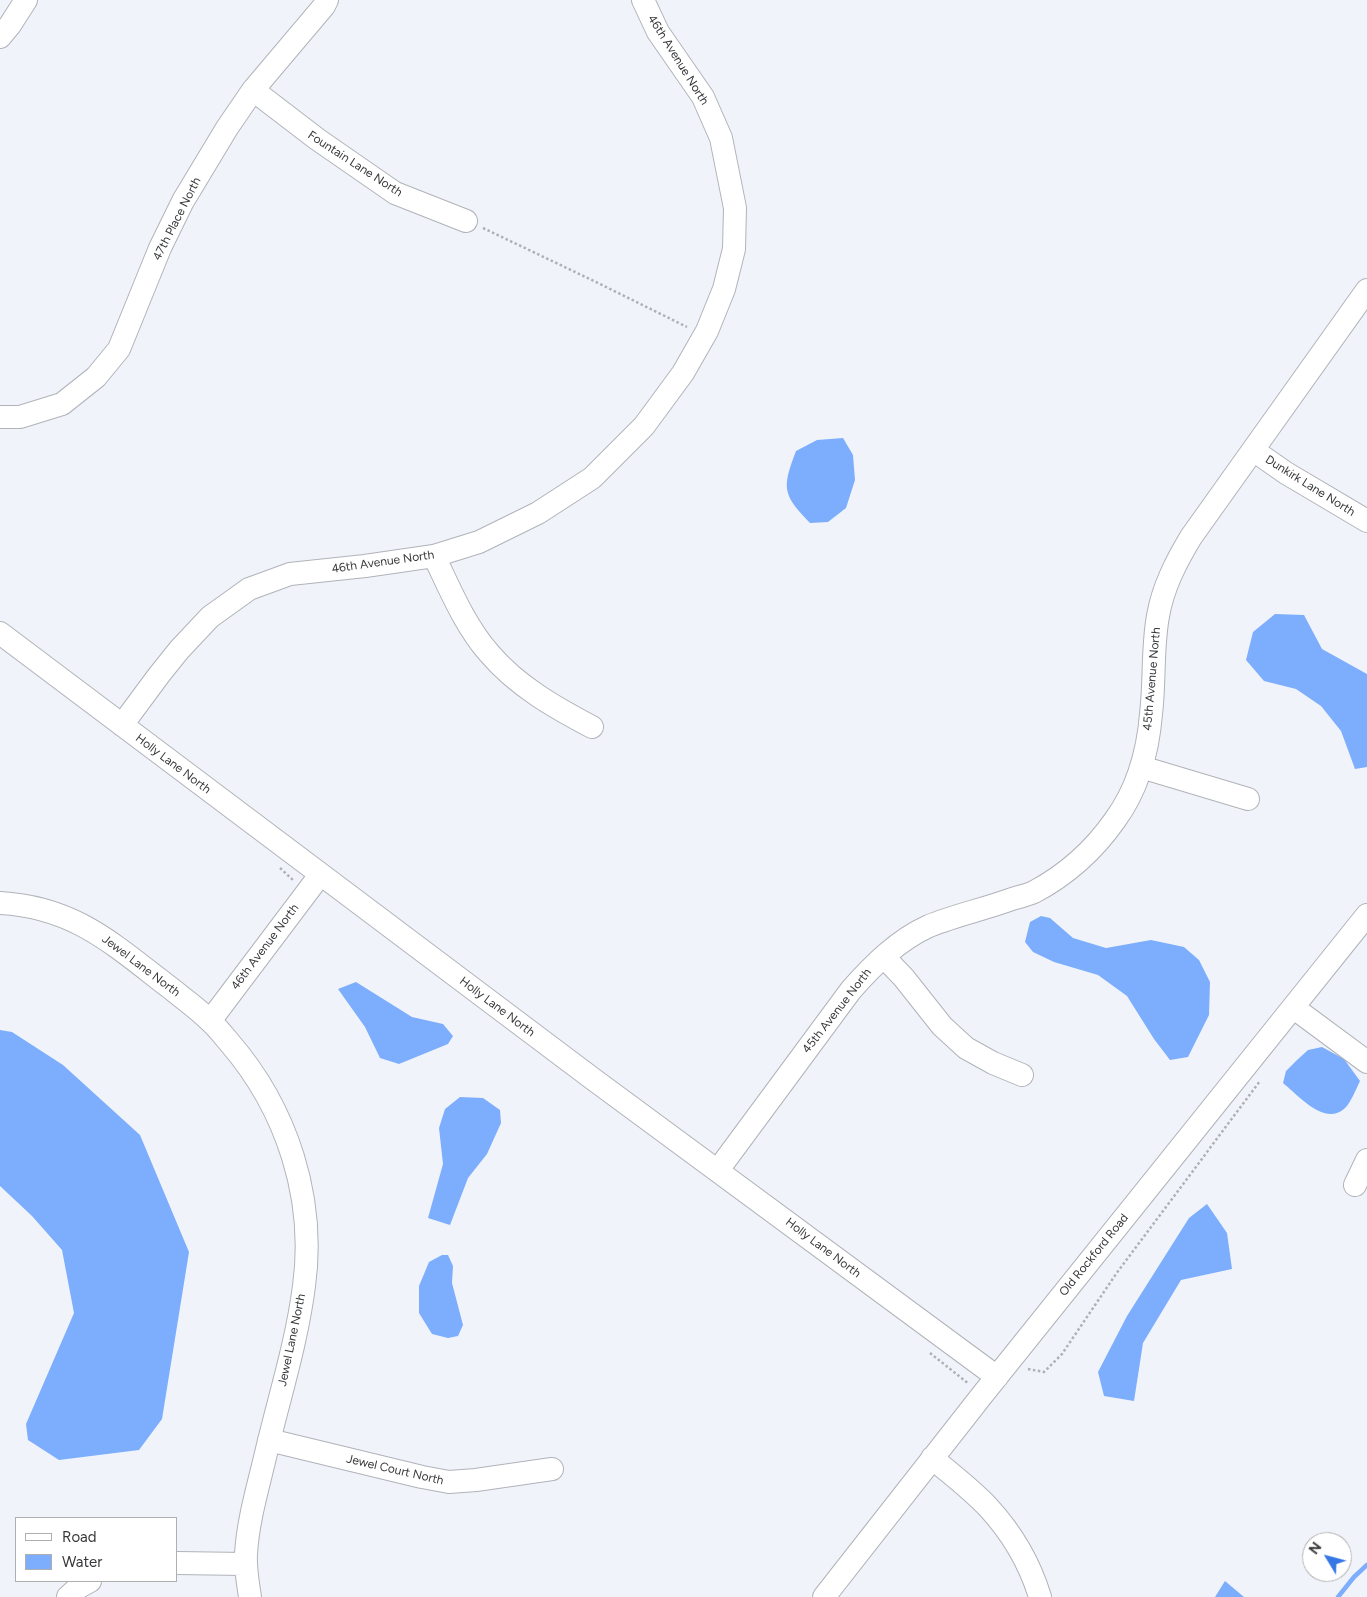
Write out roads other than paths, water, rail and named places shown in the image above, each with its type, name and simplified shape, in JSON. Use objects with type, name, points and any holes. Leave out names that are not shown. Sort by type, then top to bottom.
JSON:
[{"type":"street","points":[[0,37],[26,0]]},
{"type":"street","name":"47th Place North","points":[[10,417],[62,404],[96,377],[119,349],[160,248],[180,209],[227,128],[253,90],[327,0]]},
{"type":"street","name":"46th Avenue North","points":[[122,725],[159,675],[210,617],[249,589],[290,574],[434,556],[479,542],[538,513],[592,478],[644,426],[683,374],[704,336],[724,289],[734,249],[735,208],[722,138],[703,97],[658,32],[643,0]]},
{"type":"street","name":"Fountain Lane North","points":[[253,90],[317,140],[395,193],[466,221]]},
{"type":"street","name":"45th Avenue North","points":[[718,1170],[851,990],[873,965],[899,944],[929,926],[1033,892],[1064,873],[1093,848],[1116,819],[1135,786],[1146,751],[1152,714],[1154,645],[1158,615],[1165,588],[1176,562],[1191,536],[1367,290]]},
{"type":"street","name":"Dunkirk Lane North","points":[[1253,450],[1286,474],[1367,521]]},
{"type":"street","points":[[434,556],[464,618],[489,653],[524,686],[557,709],[592,727]]},
{"type":"street","name":"Holly Lane North","points":[[0,633],[593,1079],[997,1377]]},
{"type":"street","points":[[1141,766],[1248,799]]},
{"type":"street","name":"46th Avenue North","points":[[210,1020],[320,874]]},
{"type":"street","name":"Jewel Lane North","points":[[0,903],[19,904],[50,911],[80,923],[108,940],[210,1020],[241,1056],[264,1088],[279,1118],[295,1164],[304,1204],[306,1245],[304,1283],[298,1320],[250,1526],[245,1564],[250,1597]]},
{"type":"street","name":"Old Rockford Road","points":[[824,1597],[932,1458],[1367,915]]},
{"type":"street","points":[[884,956],[942,1026],[966,1048],[993,1063],[1022,1074]]},
{"type":"street","points":[[1294,1008],[1367,1062]]},
{"type":"street","points":[[1355,1185],[1367,1160]]},
{"type":"street","name":"Jewel Court North","points":[[269,1440],[448,1482],[552,1469]]},
{"type":"street","points":[[932,1458],[978,1498],[998,1519],[1016,1544],[1029,1567],[1040,1597]]},
{"type":"street","points":[[178,1563],[245,1564]]},
{"type":"street","points":[[68,1597],[88,1582]]},
{"type":"water","points":[[843,438],[853,455],[855,480],[846,508],[828,522],[810,523],[794,505],[787,490],[788,474],[796,451],[817,440]]},
{"type":"water","points":[[1275,614],[1304,615],[1322,649],[1367,674],[1367,767],[1355,769],[1341,731],[1321,706],[1296,689],[1264,681],[1246,660],[1253,632]]},
{"type":"water","points":[[1041,916],[1050,918],[1073,938],[1106,948],[1151,940],[1184,947],[1199,960],[1210,982],[1209,1015],[1188,1057],[1170,1060],[1154,1039],[1127,996],[1098,975],[1054,962],[1033,952],[1025,942],[1030,922]]},
{"type":"water","points":[[356,982],[412,1017],[443,1024],[453,1036],[448,1044],[399,1064],[380,1058],[365,1027],[338,989]]},
{"type":"water","points":[[0,1030],[12,1032],[63,1065],[140,1135],[189,1252],[162,1419],[139,1450],[59,1460],[28,1440],[26,1424],[74,1313],[62,1250],[32,1216],[0,1186]]},
{"type":"water","points":[[1322,1047],[1344,1059],[1360,1081],[1349,1103],[1344,1109],[1336,1113],[1328,1114],[1312,1107],[1283,1083],[1286,1071],[1296,1061],[1308,1050]]},
{"type":"water","points":[[460,1097],[483,1098],[500,1110],[501,1123],[487,1154],[468,1178],[450,1225],[428,1218],[443,1164],[439,1128],[445,1109]]},
{"type":"water","points":[[1207,1204],[1227,1233],[1232,1269],[1181,1280],[1143,1343],[1134,1401],[1104,1396],[1098,1372],[1127,1316],[1189,1218]]},
{"type":"water","points":[[442,1255],[448,1255],[453,1266],[452,1283],[463,1325],[458,1336],[448,1338],[432,1334],[419,1313],[419,1286],[429,1262]]},
{"type":"water","points":[[1225,1581],[1244,1597],[1215,1597]]},
{"type":"waterway","points":[[1338,1597],[1354,1577],[1367,1565]]}]
